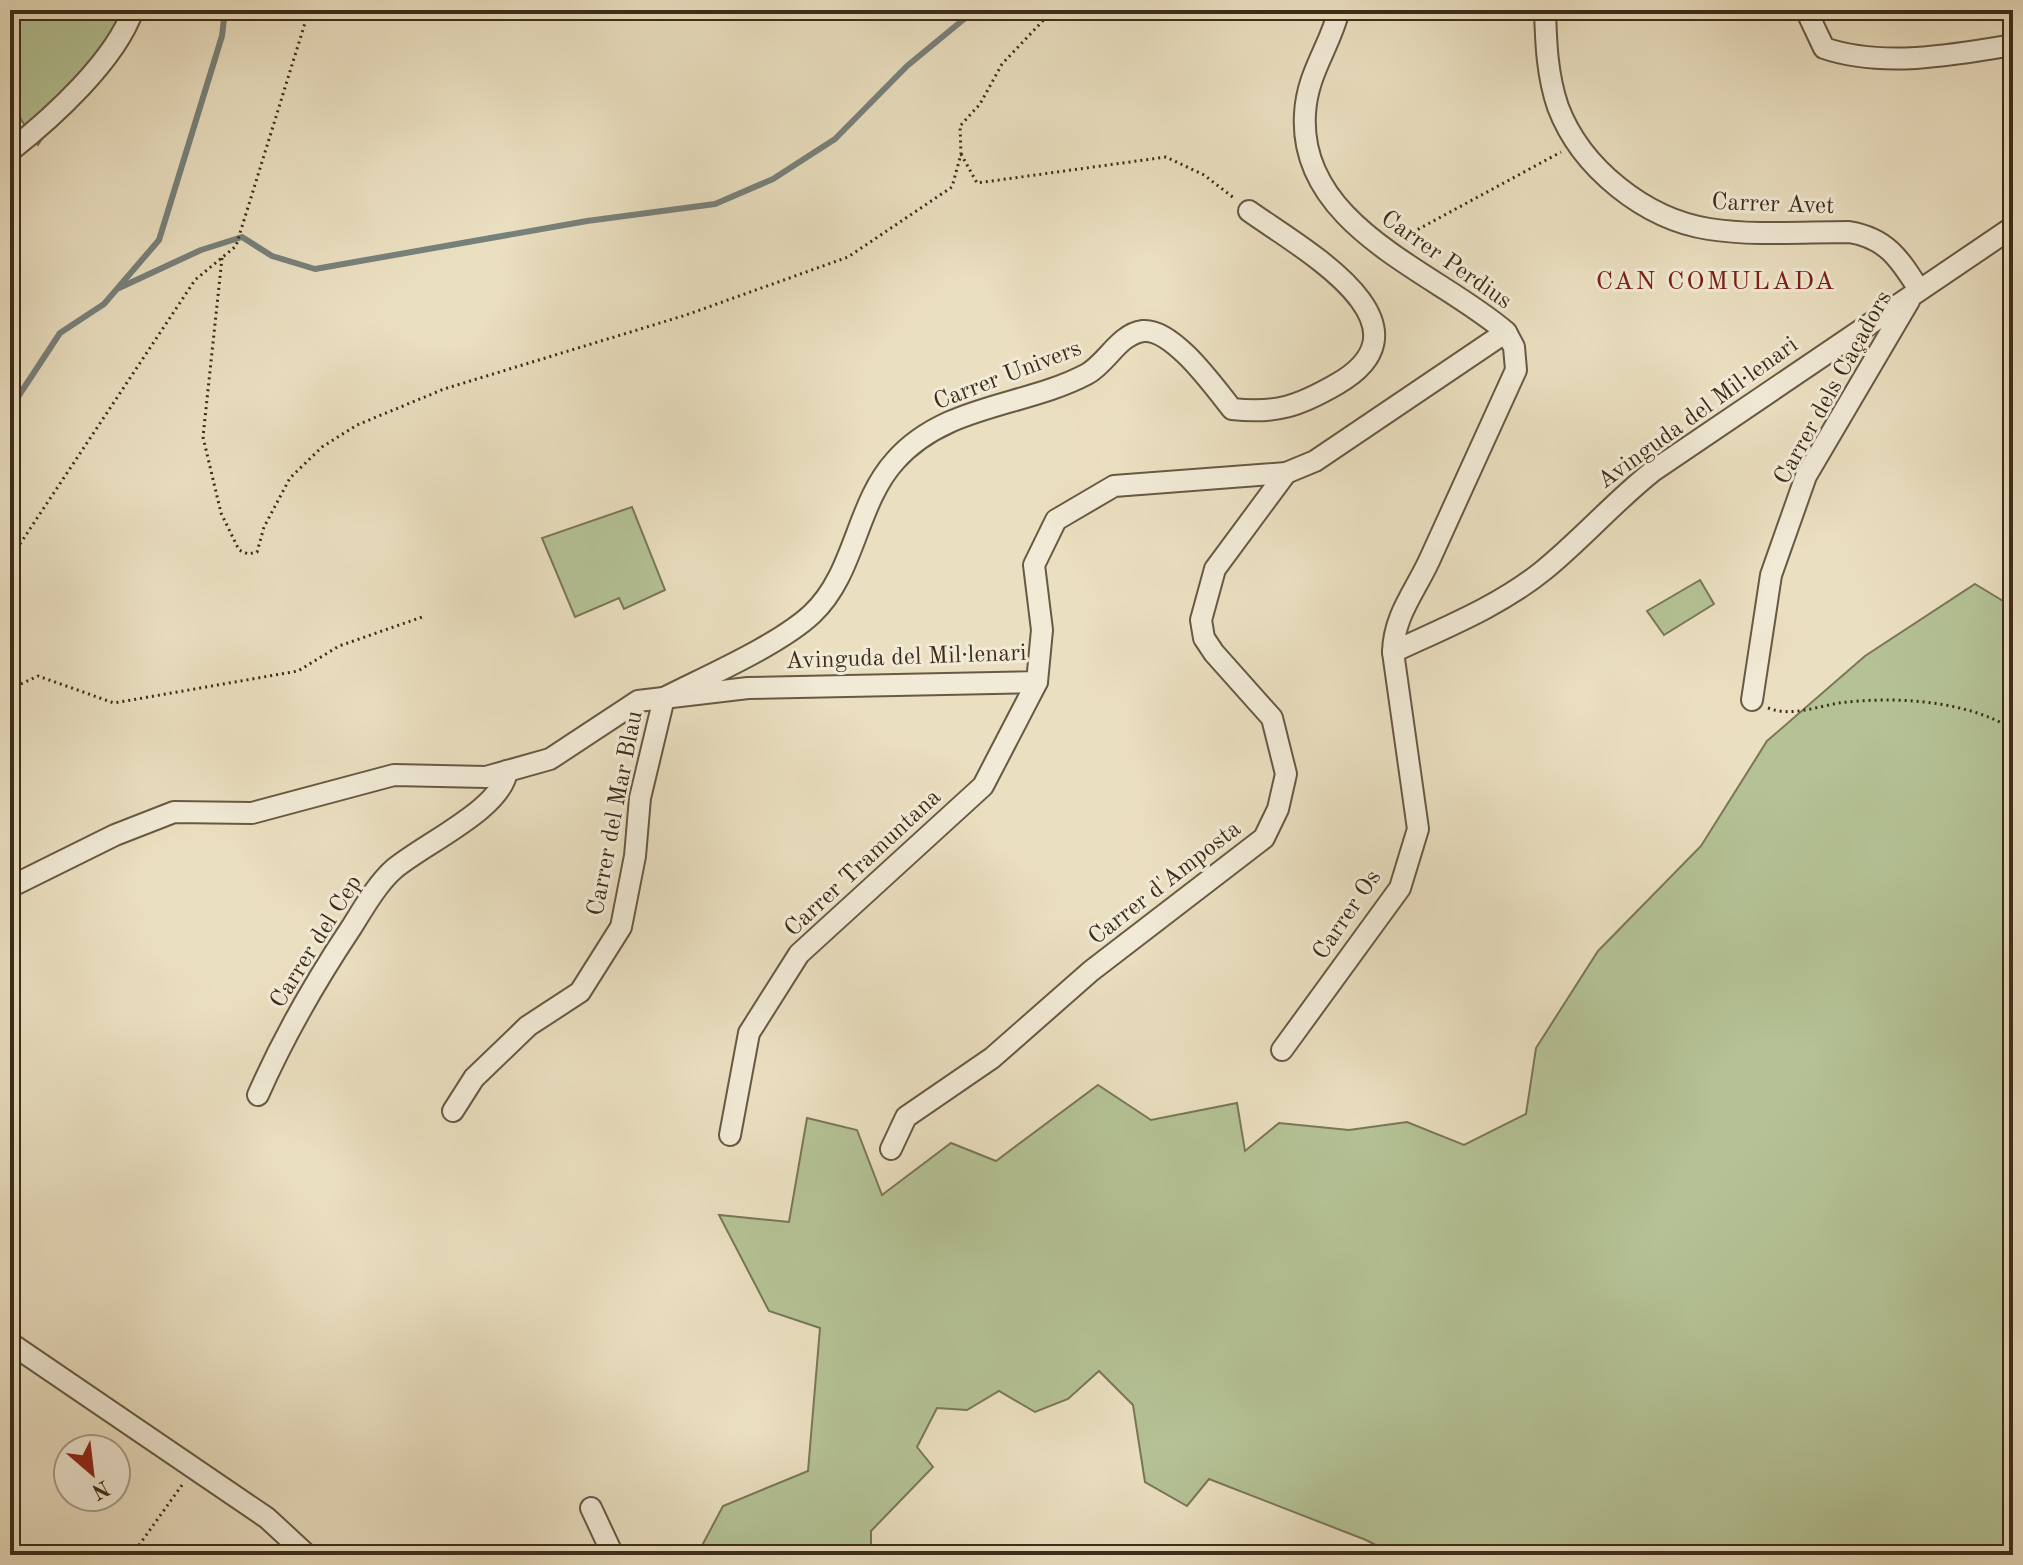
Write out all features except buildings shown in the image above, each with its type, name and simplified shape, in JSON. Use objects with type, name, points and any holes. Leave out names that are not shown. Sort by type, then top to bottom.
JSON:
[{"type":"street","points":[[10,151],[46,123],[125,33],[133,10]]},
{"type":"street","name":"Carrer Perdius","points":[[1339,10],[1310,81],[1305,116],[1309,150],[1320,179],[1337,204],[1382,249],[1479,309],[1506,332]]},
{"type":"street","name":"Carrer Avet","points":[[1545,10],[1548,69],[1559,107],[1577,143],[1635,200],[1670,220],[1708,229],[1849,232],[1872,236],[1899,258],[1918,288]]},
{"type":"street","points":[[1806,10],[1824,48],[1846,56],[1950,56],[2013,45]]},
{"type":"street","name":"Carrer Univers","points":[[664,698],[738,660],[810,616],[827,598],[884,475],[921,439],[947,423],[991,405],[1063,385],[1087,374],[1102,364],[1124,339],[1145,331],[1168,338],[1203,372],[1232,409],[1263,412],[1294,406],[1360,368],[1374,348],[1375,322],[1354,289],[1249,211]]},
{"type":"street","name":"Avinguda del Mil·lenari","points":[[1393,652],[1499,600],[1542,571],[1612,504],[1653,471],[1918,288],[2013,227]]},
{"type":"street","name":"Carrer dels Caçadors","points":[[1752,700],[1771,575],[1806,476],[1893,321],[1918,288]]},
{"type":"street","points":[[1393,652],[1394,632],[1401,613],[1422,576],[1516,370],[1514,347],[1506,332]]},
{"type":"street","name":"Avinguda del Mil·lenari","points":[[10,887],[115,835],[174,812],[252,813],[394,775],[486,777],[550,759],[638,701],[748,688],[1037,682],[1042,630],[1034,565],[1056,520],[1114,486],[1286,473],[1315,461],[1506,332]]},
{"type":"street","name":"Carrer d'Amposta","points":[[891,1149],[906,1117],[992,1058],[1091,971],[1264,838],[1278,809],[1286,774],[1272,718],[1214,653],[1204,638],[1201,620],[1215,569],[1286,473]]},
{"type":"street","name":"Carrer Os","points":[[1282,1050],[1400,888],[1418,829],[1393,652]]},
{"type":"street","name":"Carrer Tramuntana","points":[[730,1135],[749,1033],[799,954],[983,786],[1037,682]]},
{"type":"street","name":"Carrer del Mar Blau","points":[[453,1111],[474,1078],[528,1026],[580,992],[621,927],[635,856],[640,798],[664,698]]},
{"type":"street","name":"Carrer del Cep","points":[[258,1095],[315,982],[392,870],[488,805],[505,784],[507,771]]},
{"type":"street","points":[[10,1343],[267,1518],[307,1555]]},
{"type":"street","points":[[591,1508],[613,1555]]},
{"type":"path","points":[[10,559],[195,280],[236,246],[309,10]]},
{"type":"path","points":[[222,258],[203,437],[221,513],[239,550],[248,554],[257,552],[264,527],[290,478],[322,447],[357,425],[444,389],[686,315],[848,257],[952,187],[961,154],[960,126],[980,104],[1002,64],[1053,10]]},
{"type":"path","points":[[1382,249],[1577,143]]},
{"type":"path","points":[[961,154],[977,183],[1166,157],[1204,175],[1249,211]]},
{"type":"path","points":[[10,689],[38,676],[114,703],[298,671],[339,646],[425,616]]},
{"type":"path","points":[[1752,700],[1782,714],[1872,701],[1952,708],[2000,721],[2013,729]]},
{"type":"path","points":[[132,1555],[193,1469]]},
{"type":"green space","points":[[10,10],[125,10],[38,145],[10,103]]},
{"type":"green space","points":[[632,507],[665,590],[624,609],[619,598],[575,617],[542,538]]},
{"type":"green space","points":[[1700,580],[1714,604],[1664,635],[1647,611]]},
{"type":"green space","points":[[1975,584],[2013,607],[2013,1555],[1395,1555],[1366,1540],[1209,1479],[1187,1506],[1145,1482],[1133,1405],[1099,1371],[1068,1399],[1035,1412],[999,1391],[967,1410],[937,1408],[917,1447],[933,1467],[871,1531],[871,1555],[697,1555],[723,1506],[808,1471],[820,1328],[769,1311],[719,1215],[789,1222],[807,1118],[857,1130],[882,1195],[951,1143],[996,1161],[1098,1085],[1151,1120],[1237,1103],[1245,1151],[1279,1123],[1349,1130],[1407,1122],[1464,1145],[1526,1114],[1536,1048],[1598,951],[1701,846],[1767,741],[1865,656]]},
{"type":"waterway","points":[[10,409],[60,333],[104,304],[159,240],[222,36],[225,10]]},
{"type":"waterway","points":[[119,288],[201,250],[242,237],[272,256],[315,269],[587,221],[715,204],[773,179],[835,139],[907,66],[975,10]]},
{"type":"district","name":"CAN COMULADA","points":[[1716,280]]}]
